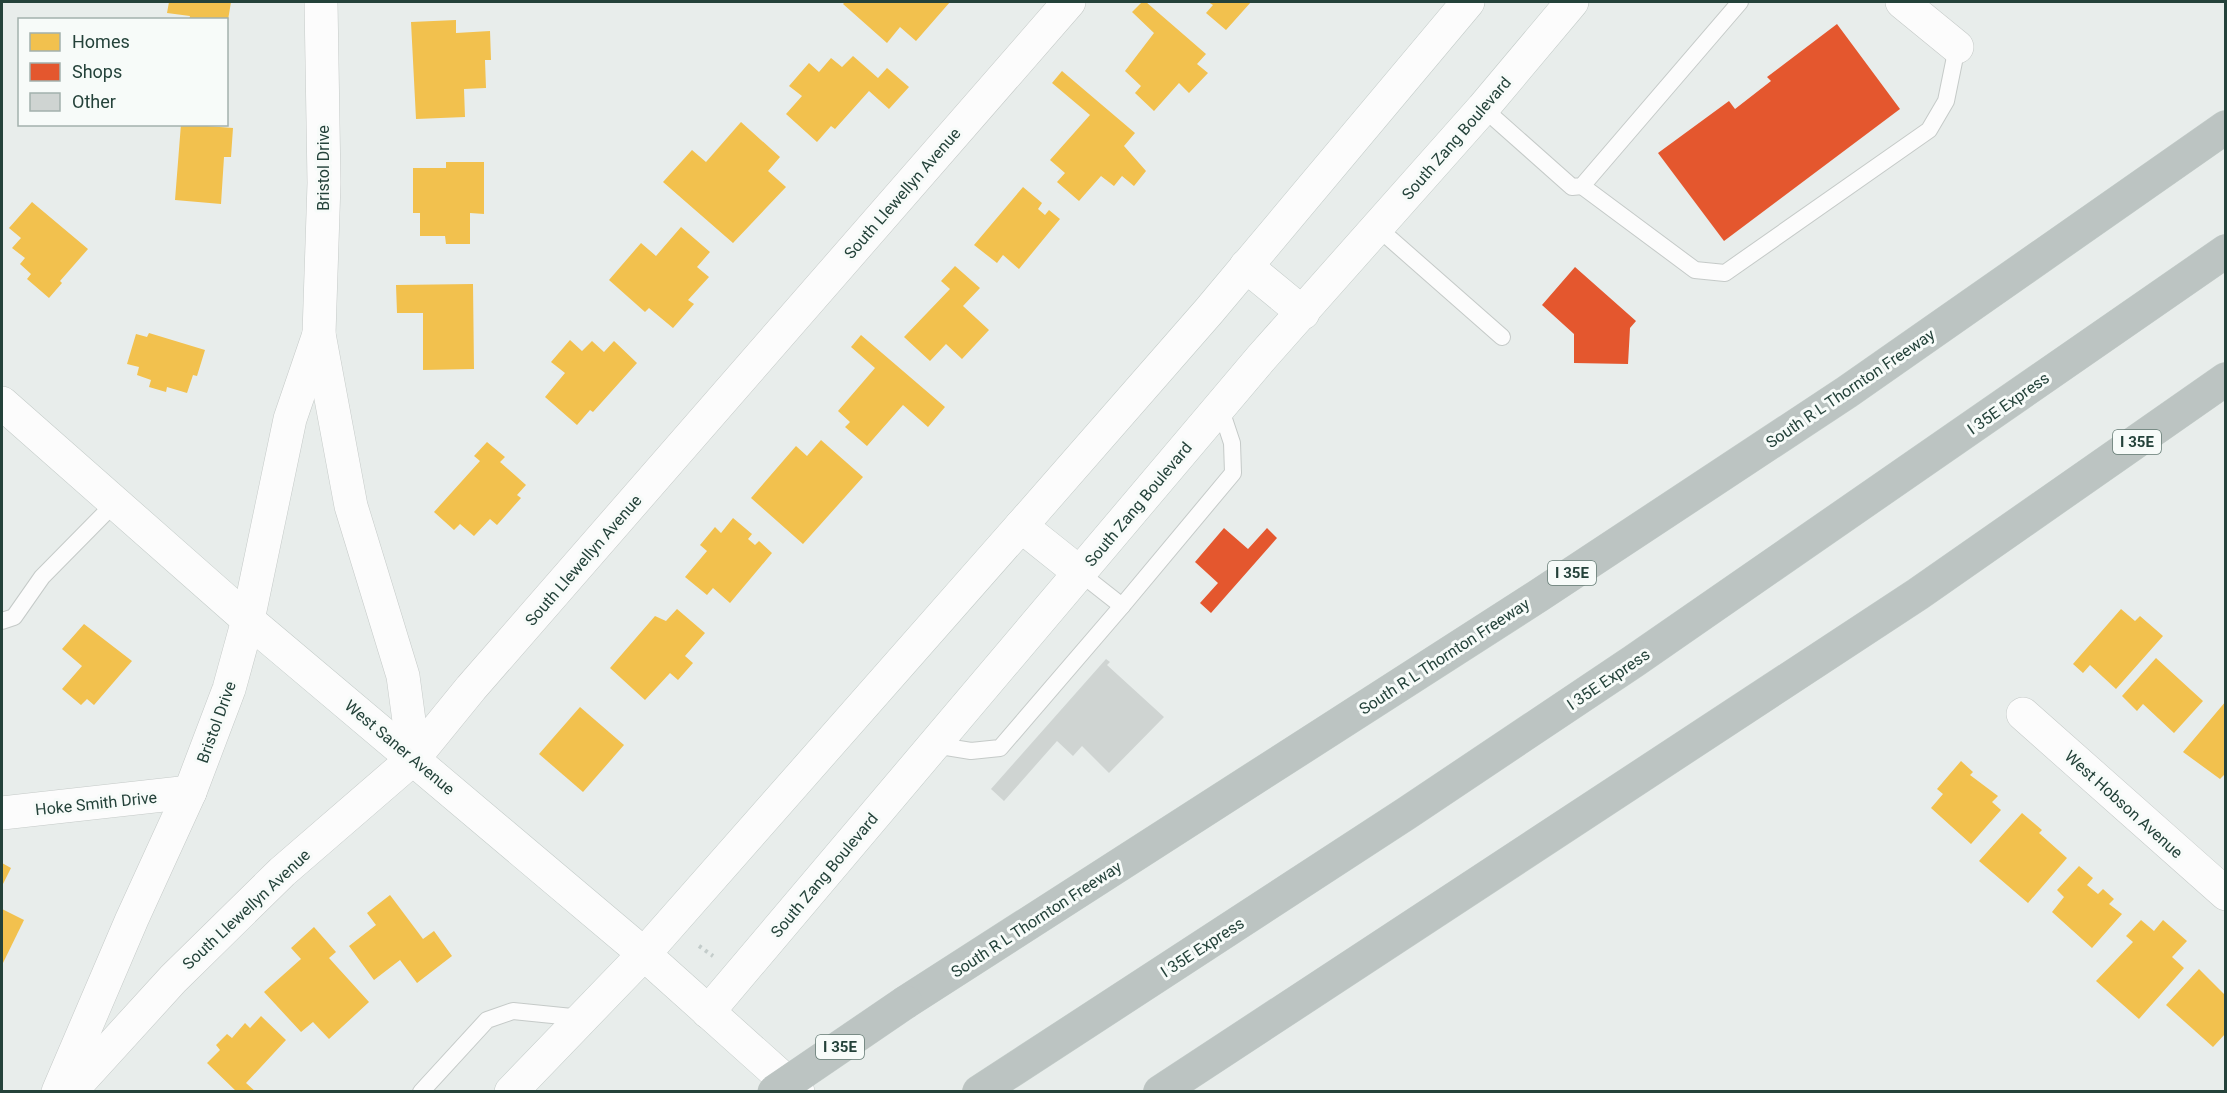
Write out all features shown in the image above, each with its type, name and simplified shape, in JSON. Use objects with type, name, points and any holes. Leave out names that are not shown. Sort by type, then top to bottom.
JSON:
[{"type":"highway","name":"South R L Thornton Freeway","points":[[774,1092],[906,1002],[1538,596],[1819,411],[2226,126]]},
{"type":"highway","name":"I 35E Express","points":[[979,1092],[1634,662],[2226,251]]},
{"type":"highway","name":"I 35E","points":[[1160,1092],[1918,594],[2226,379]]},
{"type":"street","name":"Bristol Drive","points":[[321,2],[324,183],[320,334],[351,506],[403,676],[414,758]]},
{"type":"street","name":"South Llewellyn Avenue","points":[[70,1092],[181,970],[282,872],[414,758],[471,688],[1070,2]]},
{"type":"street","points":[[511,1092],[644,954],[1021,526],[1209,311],[1468,2]]},
{"type":"street","name":"South Zang Boulevard","points":[[708,1012],[1220,407],[1483,108],[1572,2]]},
{"type":"street","points":[[1902,2],[1957,47]]},
{"type":"street","points":[[1246,266],[1303,313]]},
{"type":"street","name":"Bristol Drive","points":[[58,1092],[132,919],[190,792],[229,689],[248,620],[290,419],[320,334]]},
{"type":"street","name":"West Saner Avenue","points":[[2,403],[248,620],[644,954],[798,1092]]},
{"type":"street","points":[[1021,526],[1080,573]]},
{"type":"street","name":"West Hobson Avenue","points":[[2023,714],[2226,894]]},
{"type":"street","name":"Hoke Smith Drive","points":[[2,813],[190,792]]},
{"type":"lane","points":[[1582,186],[1740,2]]},
{"type":"lane","points":[[1483,108],[1572,186],[1582,186],[1695,270],[1725,273],[1929,130],[1946,101],[1957,47]]},
{"type":"lane","points":[[1378,228],[1502,337]]},
{"type":"lane","points":[[934,745],[971,751],[1000,748],[1122,606],[1233,473],[1232,443],[1220,407]]},
{"type":"lane","points":[[2,621],[14,617],[42,577],[115,503]]},
{"type":"lane","points":[[1080,573],[1122,606]]},
{"type":"lane","points":[[421,1092],[486,1020],[513,1011],[583,1018]]},
{"type":"building: Homes","points":[[169,2],[231,2],[228,20],[228,18],[190,18],[190,16],[167,13]]},
{"type":"building: Homes","points":[[845,2],[950,2],[916,41],[900,27],[887,43],[843,4]]},
{"type":"building: Homes","points":[[1142,2],[1146,2],[1206,54],[1197,64],[1208,73],[1189,93],[1179,83],[1154,111],[1135,93],[1141,86],[1125,71],[1154,33],[1132,12]]},
{"type":"building: Homes","points":[[1208,2],[1251,2],[1226,30],[1206,13],[1213,5]]},
{"type":"building: Homes","points":[[456,20],[456,33],[490,31],[491,60],[485,60],[486,88],[464,89],[465,117],[416,119],[411,22]]},
{"type":"building: Homes","points":[[853,56],[878,78],[887,68],[909,87],[889,109],[869,91],[835,129],[831,126],[817,142],[786,114],[802,96],[789,86],[809,63],[819,72],[831,58],[842,67]]},
{"type":"building: Homes","points":[[1062,71],[1135,133],[1124,146],[1146,171],[1134,186],[1122,176],[1114,186],[1101,176],[1079,201],[1057,182],[1065,173],[1050,160],[1090,115],[1052,83]]},
{"type":"building: Homes","points":[[741,122],[780,157],[768,171],[786,187],[733,243],[663,182],[692,150],[706,162]]},
{"type":"building: Homes","points":[[181,126],[233,128],[231,157],[224,157],[221,204],[175,200]]},
{"type":"building: Homes","points":[[446,162],[484,162],[484,214],[470,213],[470,244],[446,244],[445,236],[420,236],[420,213],[413,213],[413,168],[446,168]]},
{"type":"building: Homes","points":[[1023,187],[1042,203],[1038,209],[1045,215],[1049,210],[1060,219],[1019,269],[1003,255],[997,263],[974,245]]},
{"type":"building: Homes","points":[[32,202],[88,249],[60,281],[62,283],[49,298],[27,279],[31,274],[20,264],[25,258],[12,248],[21,238],[9,228]]},
{"type":"building: Homes","points":[[681,227],[710,252],[697,267],[709,277],[688,300],[694,304],[673,328],[649,308],[645,312],[609,280],[641,243],[656,256]]},
{"type":"building: Homes","points":[[955,266],[980,288],[963,306],[989,330],[962,359],[946,344],[930,361],[904,337],[950,289],[941,281]]},
{"type":"building: Homes","points":[[473,284],[474,369],[423,370],[423,313],[397,313],[396,285]]},
{"type":"building: Homes","points":[[149,333],[205,350],[197,376],[193,375],[187,393],[167,387],[166,392],[149,387],[151,380],[137,375],[139,367],[127,364],[136,334],[147,337]]},
{"type":"building: Homes","points":[[861,335],[945,407],[928,427],[903,405],[867,446],[845,427],[850,422],[838,411],[875,368],[851,347]]},
{"type":"building: Homes","points":[[570,340],[582,351],[592,341],[604,352],[614,341],[637,363],[593,412],[590,410],[577,425],[545,397],[565,373],[551,362]]},
{"type":"building: Homes","points":[[821,440],[863,477],[803,544],[751,498],[796,446],[807,456]]},
{"type":"building: Homes","points":[[487,442],[505,457],[500,462],[526,485],[517,495],[521,498],[497,525],[490,519],[474,536],[460,524],[454,530],[434,512],[480,461],[474,456]]},
{"type":"building: Homes","points":[[733,518],[752,534],[748,539],[755,545],[759,541],[772,553],[730,603],[713,588],[707,595],[685,577],[707,551],[700,545],[715,527],[721,533]]},
{"type":"building: Homes","points":[[677,609],[705,633],[685,656],[693,663],[678,680],[670,673],[645,700],[610,668],[655,616],[666,621]]},
{"type":"building: Homes","points":[[2121,609],[2135,621],[2140,616],[2163,636],[2116,689],[2090,665],[2083,673],[2073,664]]},
{"type":"building: Homes","points":[[84,624],[132,661],[94,705],[87,699],[81,705],[62,689],[82,666],[62,649]]},
{"type":"building: Homes","points":[[2156,658],[2203,701],[2174,733],[2143,704],[2137,711],[2122,696]]},
{"type":"building: Homes","points":[[2226,701],[2226,777],[2224,775],[2220,779],[2183,752]]},
{"type":"building: Homes","points":[[580,707],[624,745],[583,792],[539,754]]},
{"type":"building: Homes","points":[[1961,761],[1973,772],[1970,775],[1998,796],[1992,802],[2001,810],[1971,844],[1931,808],[1943,794],[1937,789]]},
{"type":"building: Homes","points":[[2022,813],[2042,830],[2039,833],[2067,858],[2028,903],[1979,861]]},
{"type":"building: Homes","points":[[2,863],[11,868],[2,886]]},
{"type":"building: Homes","points":[[2079,866],[2093,878],[2087,885],[2098,894],[2103,889],[2114,899],[2109,904],[2122,914],[2092,948],[2052,912],[2064,897],[2057,890]]},
{"type":"building: Homes","points":[[390,895],[423,939],[434,931],[452,956],[417,983],[400,960],[374,980],[349,946],[376,925],[367,913]]},
{"type":"building: Homes","points":[[2,909],[24,920],[2,965]]},
{"type":"building: Homes","points":[[2141,920],[2154,931],[2163,920],[2187,941],[2172,957],[2184,968],[2139,1019],[2096,981],[2133,942],[2126,936]]},
{"type":"building: Homes","points":[[314,927],[336,952],[329,958],[369,1002],[329,1039],[313,1022],[301,1032],[264,992],[301,959],[291,948]]},
{"type":"building: Homes","points":[[2199,969],[2226,996],[2226,1033],[2213,1047],[2166,1005]]},
{"type":"building: Homes","points":[[261,1016],[286,1040],[246,1083],[256,1092],[237,1092],[207,1063],[220,1050],[216,1045],[227,1034],[232,1038],[245,1023],[250,1028]]},
{"type":"building: Shops","points":[[1837,24],[1900,109],[1724,241],[1658,153],[1729,101],[1735,109],[1771,81],[1767,77]]},
{"type":"building: Shops","points":[[1575,267],[1636,321],[1630,328],[1628,364],[1574,363],[1574,334],[1542,305]]},
{"type":"building: Shops","points":[[1224,528],[1248,549],[1267,528],[1277,538],[1211,613],[1200,603],[1218,583],[1195,562]]},
{"type":"building: Other","points":[[1106,659],[1110,662],[1107,665],[1164,717],[1109,773],[1082,746],[1073,756],[1057,741],[1004,801],[991,789]]}]
